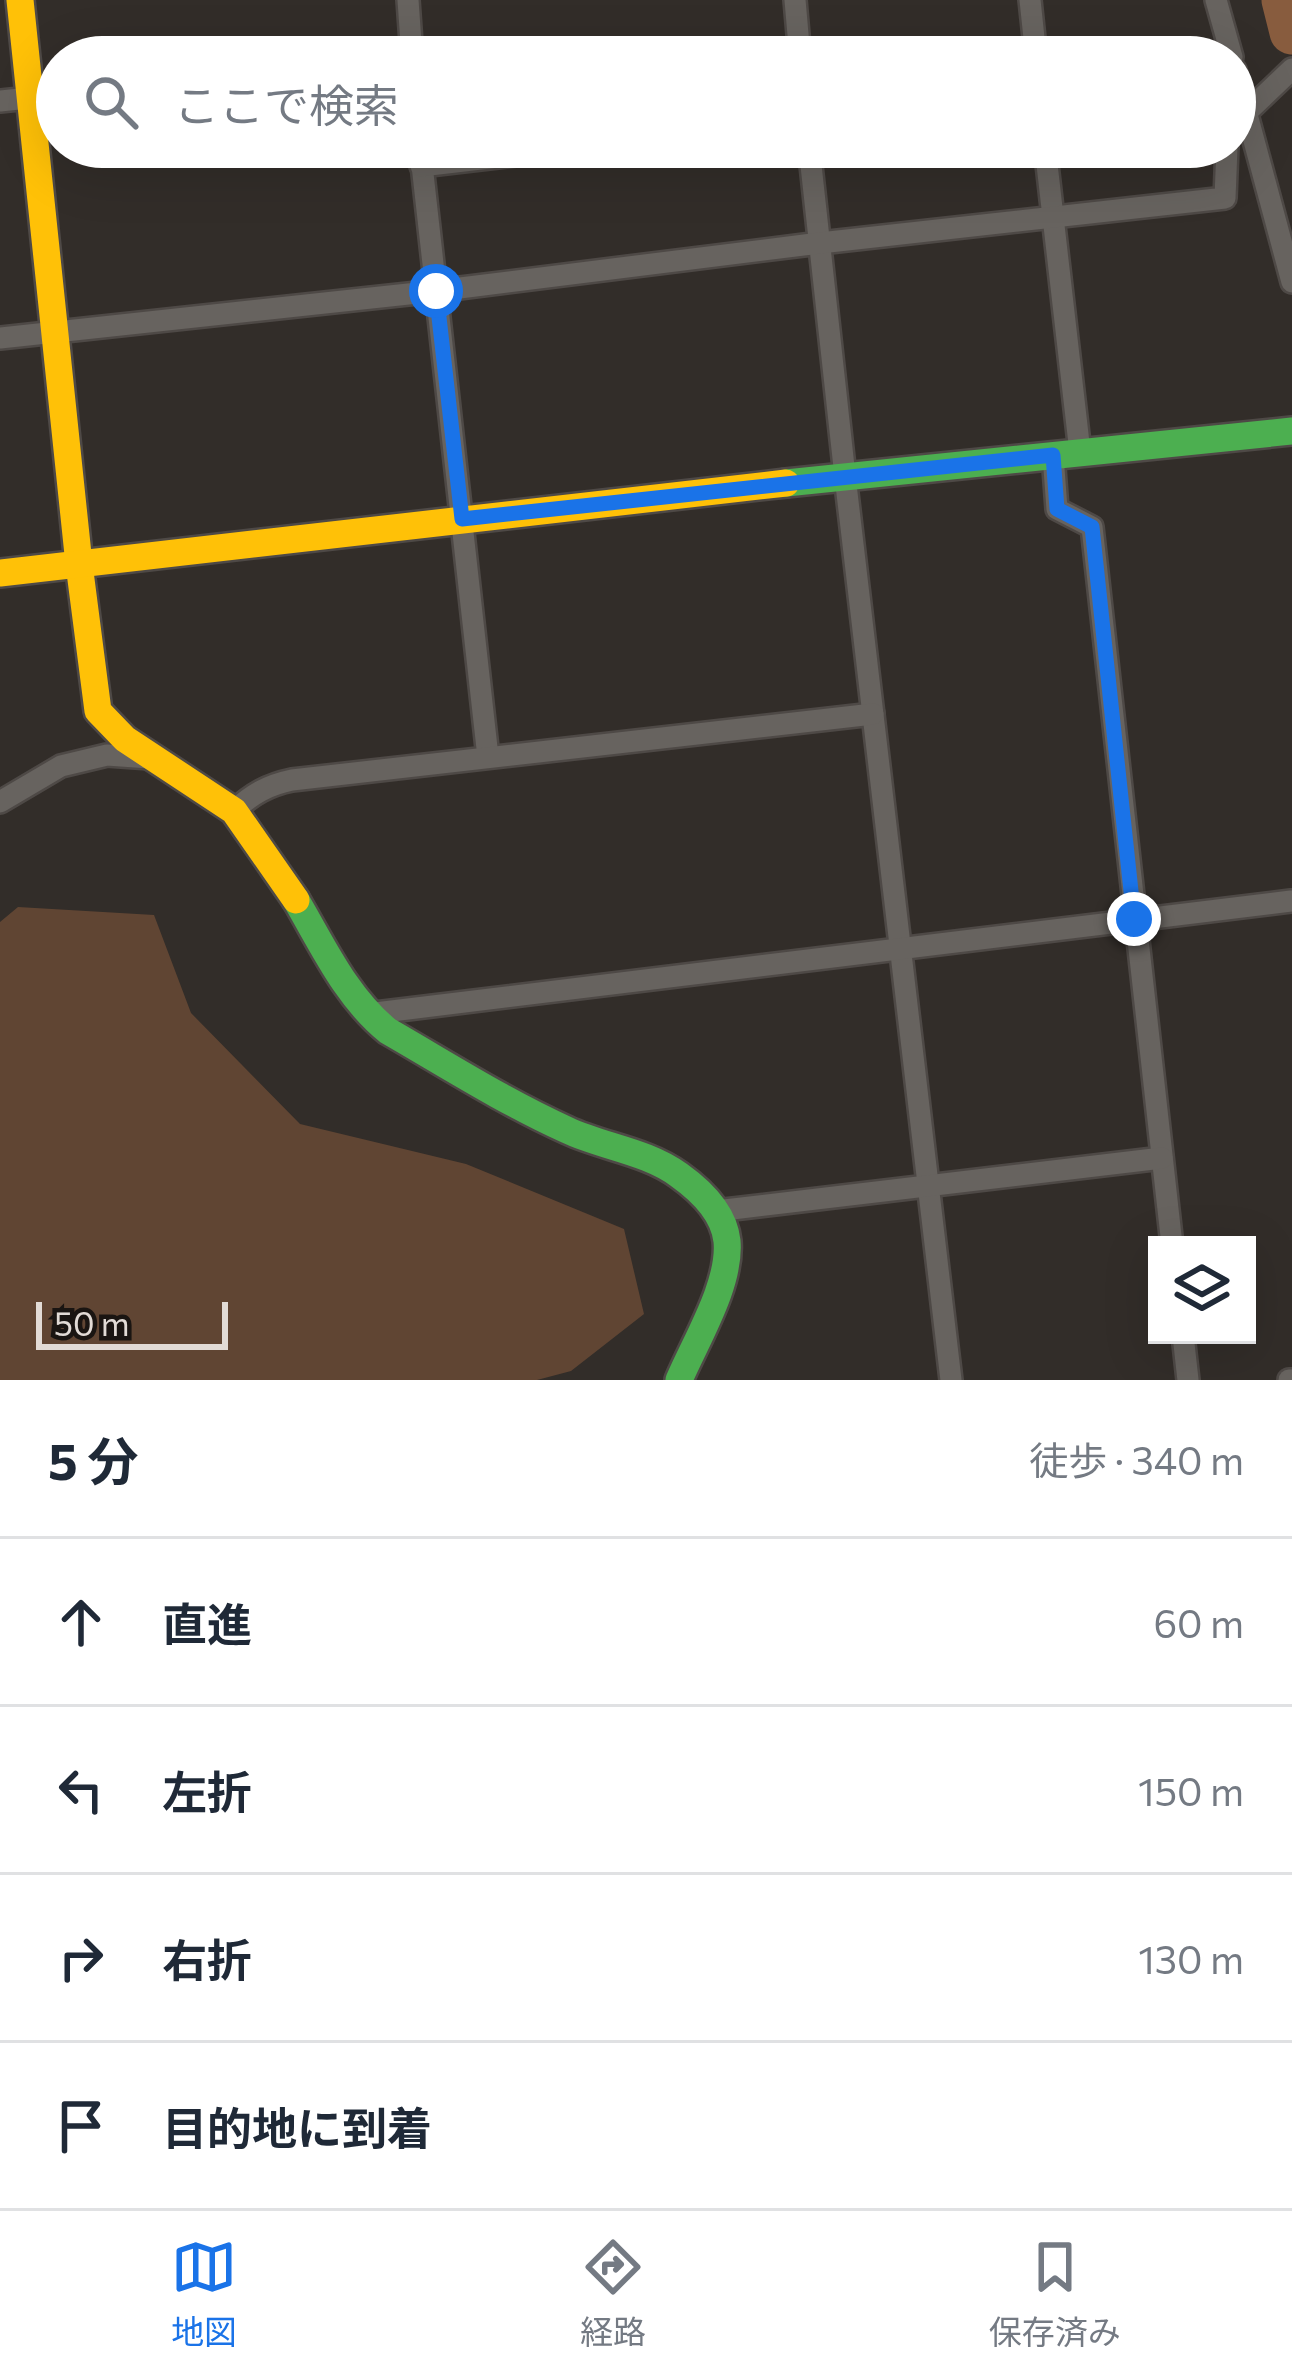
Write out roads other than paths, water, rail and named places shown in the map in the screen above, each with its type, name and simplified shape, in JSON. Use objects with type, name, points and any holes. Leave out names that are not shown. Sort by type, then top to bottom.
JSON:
[{"type":"street","points":[[20,0],[36,61]]},
{"type":"street","points":[[408,0],[411,36]]},
{"type":"street","points":[[795,0],[798,36]]},
{"type":"street","points":[[1030,0],[1034,36]]},
{"type":"street","points":[[1216,0],[1226,36]]},
{"type":"street","points":[[1256,103],[1292,69]]},
{"type":"street","points":[[0,101],[36,97]]},
{"type":"street","points":[[1256,124],[1292,282]]},
{"type":"street","points":[[48,168],[56,332],[98,711],[125,739],[234,811],[296,899],[353,996],[388,1031],[536,1115],[670,1169],[716,1210],[728,1244],[726,1268],[679,1380]]},
{"type":"street","points":[[421,168],[488,757]]},
{"type":"street","points":[[811,168],[951,1380]]},
{"type":"street","points":[[1047,168],[1067,454],[1057,509],[1092,527],[1171,1236]]},
{"type":"street","points":[[0,338],[1225,198],[1226,168]]},
{"type":"street","points":[[0,573],[845,476],[1292,431]]},
{"type":"street","points":[[234,811],[251,794],[274,784],[874,714]]},
{"type":"street","points":[[0,802],[61,766],[107,755],[159,759]]},
{"type":"street","points":[[367,1014],[1292,901]]},
{"type":"street","points":[[716,1210],[1162,1158]]},
{"type":"street","points":[[1184,1344],[1188,1380]]},
{"type":"waterway","points":[[1284,0],[1292,32]]}]
